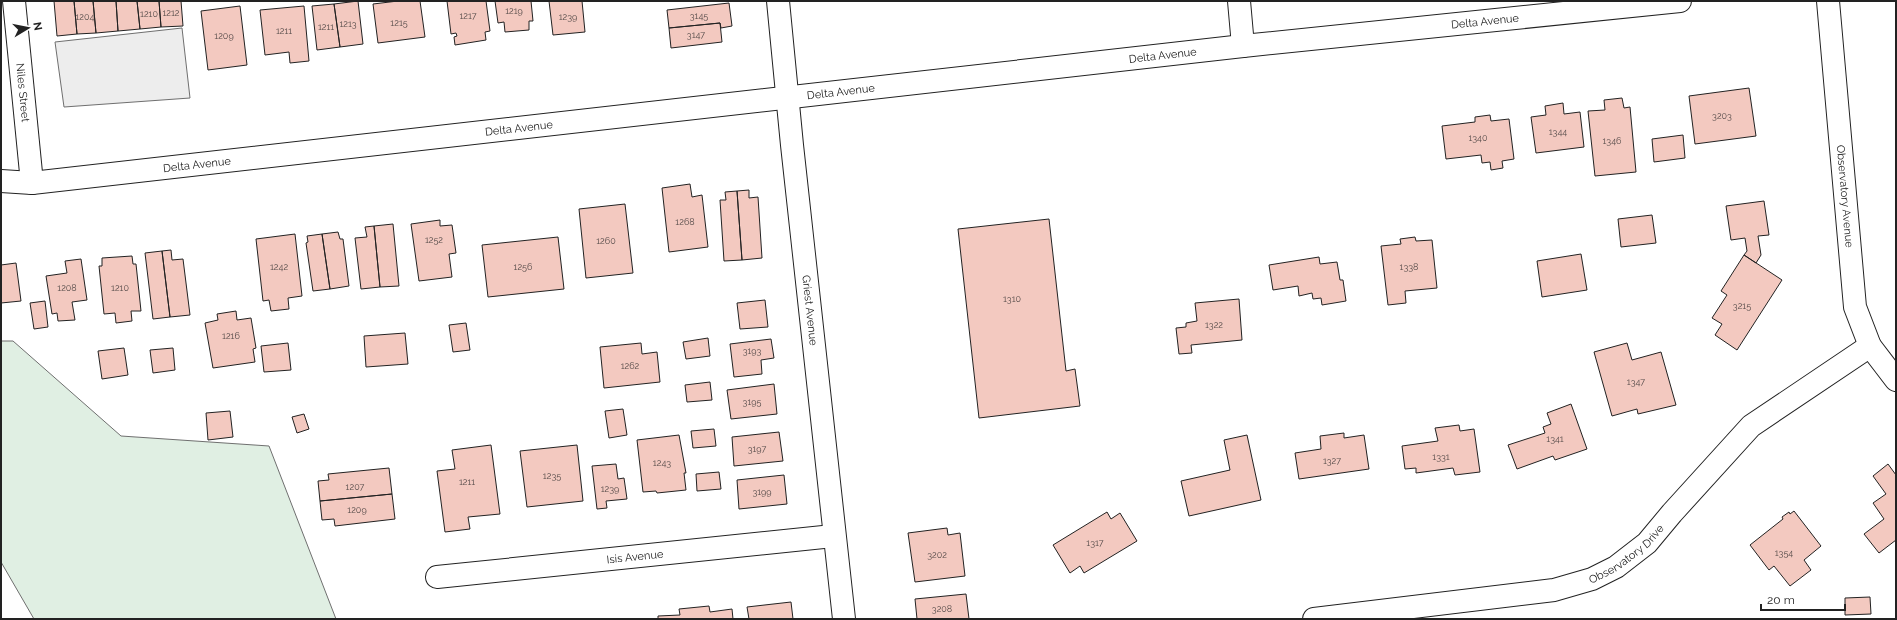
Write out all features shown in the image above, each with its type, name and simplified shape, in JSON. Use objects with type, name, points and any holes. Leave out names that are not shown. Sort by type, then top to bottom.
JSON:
[{"type":"street","name":"Niles Street","points":[[14,1],[32,183]]},
{"type":"street","name":"Griest Avenue","points":[[778,1],[833,536],[844,619]]},
{"type":"street","points":[[1239,1],[1243,46]]},
{"type":"street","name":"Delta Avenue","points":[[1,181],[32,183],[787,99],[1243,46],[1680,1]]},
{"type":"street","name":"Observatory Avenue","points":[[1828,1],[1856,307],[1870,346],[1896,380]]},
{"type":"street","name":"Observatory Drive","points":[[1314,619],[1554,590],[1592,579],[1616,567],[1647,543],[1672,513],[1751,426],[1870,346]]},
{"type":"street","name":"Isis Avenue","points":[[437,577],[833,536]]},
{"type":"green space","points":[[1,341],[13,341],[121,436],[269,446],[336,619],[34,619],[1,562]]},
{"type":"shaded area","points":[[182,28],[190,98],[64,107],[55,42]]},
{"type":"building","points":[[54,1],[74,1],[77,34],[57,36]]},
{"type":"building","points":[[74,1],[93,1],[96,33],[77,34]]},
{"type":"building","points":[[93,1],[116,1],[118,31],[96,33]]},
{"type":"building","points":[[116,1],[137,1],[140,29],[118,31]]},
{"type":"building","points":[[137,1],[159,1],[161,27],[140,29]]},
{"type":"building","points":[[159,1],[181,1],[183,26],[161,27]]},
{"type":"building","points":[[358,1],[363,44],[340,47],[334,4]]},
{"type":"building","points":[[398,1],[420,1],[425,37],[378,43],[373,4]]},
{"type":"building","points":[[447,1],[486,1],[490,31],[485,32],[486,40],[455,45],[454,37],[457,36],[456,33],[451,34]]},
{"type":"building","points":[[495,1],[531,1],[533,21],[529,21],[529,30],[505,32],[504,22],[498,23]]},
{"type":"building","points":[[549,1],[582,1],[585,32],[553,35]]},
{"type":"building","points":[[729,3],[732,26],[721,28],[720,23],[669,28],[667,10]]},
{"type":"building","points":[[334,4],[340,47],[317,50],[312,6]]},
{"type":"building","points":[[240,6],[247,65],[208,70],[201,11]]},
{"type":"building","points":[[304,6],[309,61],[290,63],[289,52],[265,55],[260,10]]},
{"type":"building","points":[[720,23],[722,42],[671,48],[669,28]]},
{"type":"building","points":[[1749,88],[1756,136],[1695,144],[1689,96]]},
{"type":"building","points":[[1622,98],[1624,108],[1630,107],[1636,172],[1595,176],[1588,111],[1605,110],[1604,100]]},
{"type":"building","points":[[1563,103],[1564,114],[1580,112],[1584,147],[1536,153],[1531,117],[1546,115],[1545,106]]},
{"type":"building","points":[[1490,115],[1491,121],[1509,119],[1514,159],[1502,161],[1503,168],[1491,170],[1490,162],[1482,163],[1481,155],[1446,159],[1442,126],[1475,122],[1475,117]]},
{"type":"building","points":[[1683,135],[1685,158],[1654,162],[1652,139]]},
{"type":"building","points":[[690,184],[692,197],[702,195],[708,247],[669,252],[662,188]]},
{"type":"building","points":[[749,190],[749,198],[758,197],[762,258],[742,260],[737,191]]},
{"type":"building","points":[[737,191],[742,260],[724,261],[720,200],[726,200],[725,192]]},
{"type":"building","points":[[1764,201],[1769,235],[1758,236],[1761,255],[1756,263],[1744,255],[1747,251],[1745,238],[1731,240],[1726,206]]},
{"type":"building","points":[[625,204],[633,273],[586,278],[579,209]]},
{"type":"building","points":[[1652,215],[1656,243],[1621,247],[1618,219]]},
{"type":"building","points":[[1049,219],[1066,371],[1075,369],[1080,406],[979,418],[958,229]]},
{"type":"building","points":[[440,220],[440,226],[452,225],[456,253],[449,254],[452,277],[419,281],[411,224]]},
{"type":"building","points":[[393,224],[399,286],[380,287],[374,226]]},
{"type":"building","points":[[374,226],[380,287],[361,289],[355,238],[367,237],[365,227]]},
{"type":"building","points":[[338,232],[340,239],[343,239],[349,286],[330,289],[322,234]]},
{"type":"building","points":[[295,234],[302,296],[288,298],[289,309],[271,311],[269,300],[263,301],[256,239]]},
{"type":"building","points":[[322,234],[330,289],[313,291],[306,243],[308,242],[307,236]]},
{"type":"building","points":[[558,237],[564,289],[488,297],[482,245]]},
{"type":"building","points":[[1415,237],[1416,241],[1432,240],[1437,288],[1405,291],[1406,303],[1388,305],[1381,246],[1401,244],[1400,239]]},
{"type":"building","points":[[171,250],[172,260],[183,259],[190,315],[170,317],[162,251]]},
{"type":"building","points":[[162,251],[170,317],[153,319],[145,253]]},
{"type":"building","points":[[1581,254],[1587,290],[1542,297],[1537,261]]},
{"type":"building","points":[[1744,255],[1782,280],[1737,350],[1715,335],[1722,324],[1712,318],[1727,295],[1721,291]]},
{"type":"building","points":[[132,256],[133,264],[136,264],[141,311],[131,311],[132,321],[116,323],[115,313],[104,314],[99,266],[102,266],[102,258]]},
{"type":"building","points":[[1319,257],[1320,264],[1337,262],[1340,280],[1343,280],[1346,301],[1322,305],[1321,298],[1313,299],[1312,293],[1299,296],[1298,286],[1273,290],[1269,265]]},
{"type":"building","points":[[81,259],[87,300],[72,302],[75,320],[58,321],[57,313],[52,314],[46,276],[67,273],[65,261]]},
{"type":"building","points":[[16,263],[21,301],[1,303],[1,265]]},
{"type":"building","points":[[1239,299],[1242,340],[1191,345],[1192,353],[1179,354],[1176,328],[1186,327],[1186,323],[1197,321],[1195,303]]},
{"type":"building","points":[[765,300],[768,327],[740,329],[737,303]]},
{"type":"building","points":[[45,301],[48,327],[34,329],[30,303]]},
{"type":"building","points":[[236,311],[237,320],[251,318],[256,348],[253,349],[255,362],[213,368],[205,323],[218,320],[217,314]]},
{"type":"building","points":[[466,323],[470,350],[453,352],[449,325]]},
{"type":"building","points":[[405,333],[408,364],[366,367],[364,336]]},
{"type":"building","points":[[708,338],[710,356],[686,359],[683,342]]},
{"type":"building","points":[[771,339],[774,358],[761,360],[762,374],[734,377],[730,344]]},
{"type":"building","points":[[288,343],[291,370],[264,372],[261,346]]},
{"type":"building","points":[[641,343],[642,354],[657,352],[660,382],[604,388],[600,347]]},
{"type":"building","points":[[1627,343],[1632,360],[1661,352],[1676,405],[1638,414],[1637,409],[1612,416],[1594,352]]},
{"type":"building","points":[[124,348],[128,375],[102,379],[98,351]]},
{"type":"building","points":[[173,348],[175,370],[153,373],[150,350]]},
{"type":"building","points":[[710,382],[712,400],[687,402],[685,385]]},
{"type":"building","points":[[774,384],[777,414],[731,419],[727,390]]},
{"type":"building","points":[[1571,404],[1587,449],[1555,460],[1553,456],[1517,469],[1508,445],[1545,433],[1543,427],[1551,424],[1547,413]]},
{"type":"building","points":[[623,409],[627,435],[609,438],[605,411]]},
{"type":"building","points":[[230,411],[233,437],[208,440],[206,413]]},
{"type":"building","points":[[304,414],[309,429],[297,433],[292,417]]},
{"type":"building","points":[[1459,425],[1460,431],[1474,429],[1480,472],[1455,475],[1453,468],[1416,473],[1416,468],[1405,469],[1402,446],[1438,441],[1435,428]]},
{"type":"building","points":[[714,429],[716,446],[693,448],[691,431]]},
{"type":"building","points":[[779,432],[783,461],[734,466],[732,437]]},
{"type":"building","points":[[1344,433],[1344,438],[1364,435],[1369,469],[1299,479],[1295,453],[1321,449],[1320,436]]},
{"type":"building","points":[[679,435],[686,473],[684,473],[686,490],[657,493],[656,491],[643,492],[637,440]]},
{"type":"building","points":[[1247,435],[1261,500],[1189,516],[1181,481],[1230,470],[1224,440]]},
{"type":"building","points":[[491,445],[500,514],[468,517],[470,529],[445,532],[437,471],[455,469],[452,450]]},
{"type":"building","points":[[577,445],[583,501],[527,507],[520,451]]},
{"type":"building","points":[[616,464],[618,479],[624,478],[627,499],[606,501],[607,508],[597,509],[592,466]]},
{"type":"building","points":[[1888,464],[1896,475],[1896,540],[1879,553],[1864,534],[1884,519],[1873,503],[1886,494],[1873,476]]},
{"type":"building","points":[[389,468],[392,494],[320,501],[318,481],[329,480],[328,474]]},
{"type":"building","points":[[719,472],[721,489],[697,491],[696,474]]},
{"type":"building","points":[[784,475],[787,504],[739,509],[737,480]]},
{"type":"building","points":[[392,494],[395,519],[335,526],[334,519],[322,520],[320,501]]},
{"type":"building","points":[[1794,511],[1821,546],[1804,560],[1811,570],[1790,586],[1774,566],[1769,570],[1750,545],[1783,519],[1782,517],[1789,512],[1790,514]]},
{"type":"building","points":[[1107,512],[1111,519],[1120,513],[1137,541],[1084,573],[1080,566],[1070,573],[1053,545]]},
{"type":"building","points":[[947,528],[948,535],[960,533],[965,576],[915,582],[908,533]]},
{"type":"building","points":[[966,594],[969,619],[917,619],[915,599]]},
{"type":"building","points":[[1870,597],[1871,614],[1845,615],[1845,598]]},
{"type":"building","points":[[791,602],[793,619],[749,619],[747,607]]},
{"type":"building","points":[[709,606],[710,612],[732,609],[733,619],[658,619],[658,616],[680,615],[679,609]]}]
